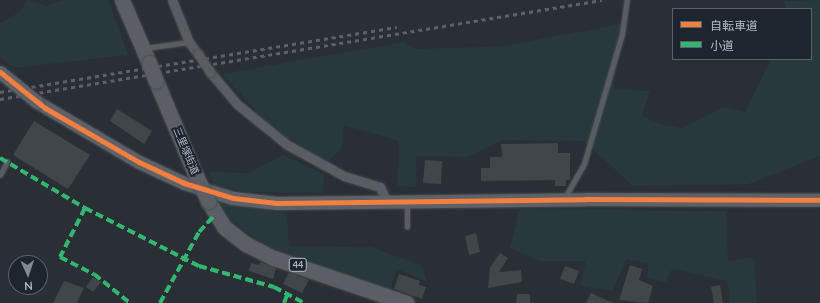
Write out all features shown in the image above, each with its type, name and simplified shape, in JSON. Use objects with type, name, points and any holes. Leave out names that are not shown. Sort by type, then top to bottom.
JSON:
[{"type":"main road","name":"三里塚街道","points":[[122,0],[196,176],[208,201],[224,226],[246,244],[274,258],[407,303]]},
{"type":"street","points":[[172,0],[189,42],[210,72],[237,104],[286,144],[344,176],[380,187],[387,202]]},
{"type":"street","points":[[0,72],[37,102],[145,165],[209,192],[277,203],[564,199],[820,200]]},
{"type":"lane","points":[[564,199],[584,164],[626,13],[627,0]]},
{"type":"lane","points":[[142,48],[189,42]]},
{"type":"lane","points":[[0,175],[7,162]]},
{"type":"lane","points":[[407,202],[407,227]]},
{"type":"shaded area","points":[[27,0],[47,6],[64,0],[108,0],[128,55],[14,68],[0,57],[0,23],[20,12]]},
{"type":"shaded area","points":[[820,0],[820,156],[749,184],[633,186],[584,141],[502,140],[468,157],[416,156],[416,187],[397,186],[399,141],[344,125],[342,147],[328,162],[272,128],[222,74],[404,42],[415,49],[504,46],[626,23],[613,89],[650,91],[642,115],[658,124],[682,128],[724,107],[745,112],[771,60],[812,60],[812,8],[786,8],[784,1]]},
{"type":"shaded area","points":[[283,155],[324,174],[323,193],[248,192],[214,185],[208,172],[249,173]]},
{"type":"shaded area","points":[[218,202],[287,214],[289,246],[371,247],[421,265],[427,282],[397,269],[390,290],[285,254],[261,242],[232,221]]},
{"type":"shaded area","points":[[520,209],[726,211],[728,261],[754,257],[757,303],[730,303],[727,281],[672,269],[666,282],[647,278],[648,263],[626,259],[613,291],[580,285],[586,261],[540,261],[510,248]]},
{"type":"building","points":[[117,109],[152,131],[144,144],[110,121]]},
{"type":"building","points":[[34,121],[90,155],[68,189],[13,155]]},
{"type":"building","points":[[558,143],[558,153],[570,153],[570,180],[566,180],[566,186],[555,186],[555,180],[481,181],[481,168],[490,168],[490,157],[502,157],[501,144]]},
{"type":"building","points":[[425,160],[442,161],[441,184],[423,183]]},
{"type":"building","points":[[476,233],[480,252],[469,255],[465,236]]},
{"type":"building","points":[[500,253],[508,258],[499,272],[521,270],[522,282],[488,288],[490,268]]},
{"type":"building","points":[[260,262],[276,268],[273,279],[249,271],[251,263],[259,265]]},
{"type":"building","points":[[630,265],[642,269],[639,280],[653,286],[648,303],[619,300]]},
{"type":"building","points":[[565,266],[579,271],[574,284],[560,279]]},
{"type":"building","points":[[289,272],[309,280],[302,293],[283,284]]},
{"type":"building","points":[[399,274],[420,281],[419,285],[426,287],[422,299],[394,289]]},
{"type":"building","points":[[93,277],[101,282],[93,292],[86,287]]},
{"type":"building","points":[[64,281],[84,288],[77,303],[53,303]]},
{"type":"building","points":[[720,285],[723,303],[714,303],[711,287]]},
{"type":"building","points":[[591,293],[613,303],[586,303]]},
{"type":"building","points":[[517,294],[530,294],[530,303],[516,303]]},
{"type":"railway","points":[[0,99],[602,0]]},
{"type":"railway","points":[[0,92],[397,27]]},
{"type":"marked path","points":[[0,158],[85,208],[199,266],[274,287],[304,303]]},
{"type":"marked path","points":[[85,208],[60,257],[94,274],[130,303]]},
{"type":"marked path","points":[[160,303],[199,232],[215,215]]},
{"type":"marked path","points":[[284,303],[288,293]]},
{"type":"cycle path","points":[[0,72],[45,108],[139,162],[184,183],[233,198],[277,203],[586,199],[820,200]]}]
